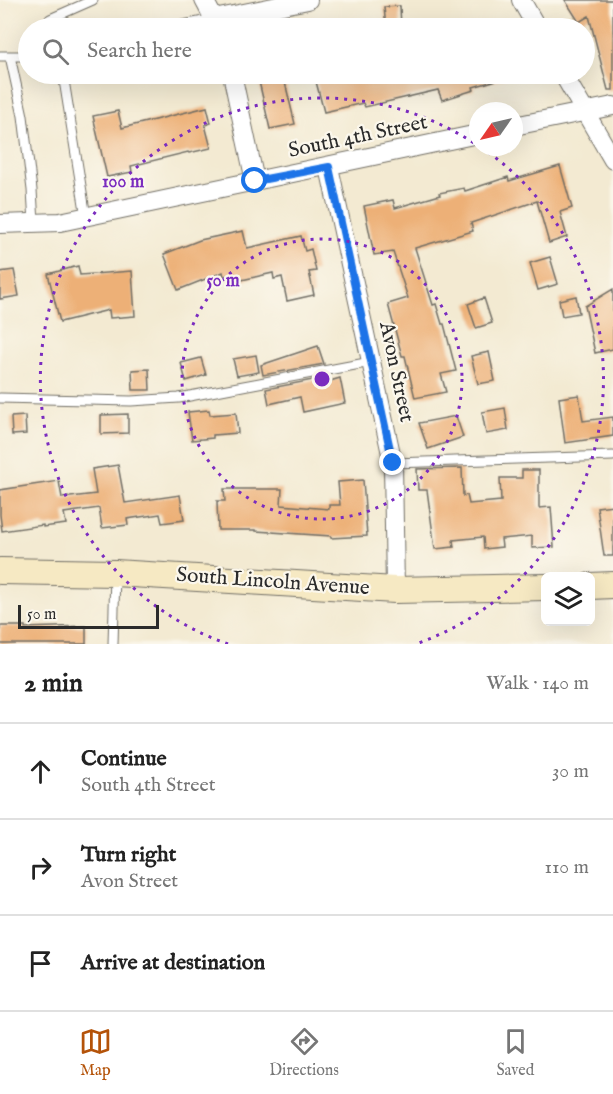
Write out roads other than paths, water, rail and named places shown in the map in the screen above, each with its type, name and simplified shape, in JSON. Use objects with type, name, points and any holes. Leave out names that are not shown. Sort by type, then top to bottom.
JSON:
[{"type":"street","points":[[204,0],[213,18]]},
{"type":"street","points":[[239,18],[308,0]]},
{"type":"street","points":[[521,0],[531,18]]},
{"type":"street","points":[[234,84],[255,181]]},
{"type":"street","points":[[569,84],[613,160]]},
{"type":"street","points":[[523,124],[613,106]]},
{"type":"street","name":"South 4th Street","points":[[0,224],[60,222],[469,136]]},
{"type":"street","name":"Avon Street","points":[[329,167],[393,463],[395,590]]},
{"type":"street","name":"South Lincoln Avenue","points":[[0,571],[115,573],[395,590],[541,587]]},
{"type":"street","points":[[595,586],[613,585]]},
{"type":"lane","points":[[52,18],[93,0]]},
{"type":"lane","points":[[5,56],[23,116],[34,224]]},
{"type":"lane","points":[[65,84],[86,217]]},
{"type":"lane","points":[[0,398],[131,401],[179,398],[371,362]]},
{"type":"lane","points":[[393,463],[613,456]]},
{"type":"lane","points":[[113,644],[115,573]]}]
